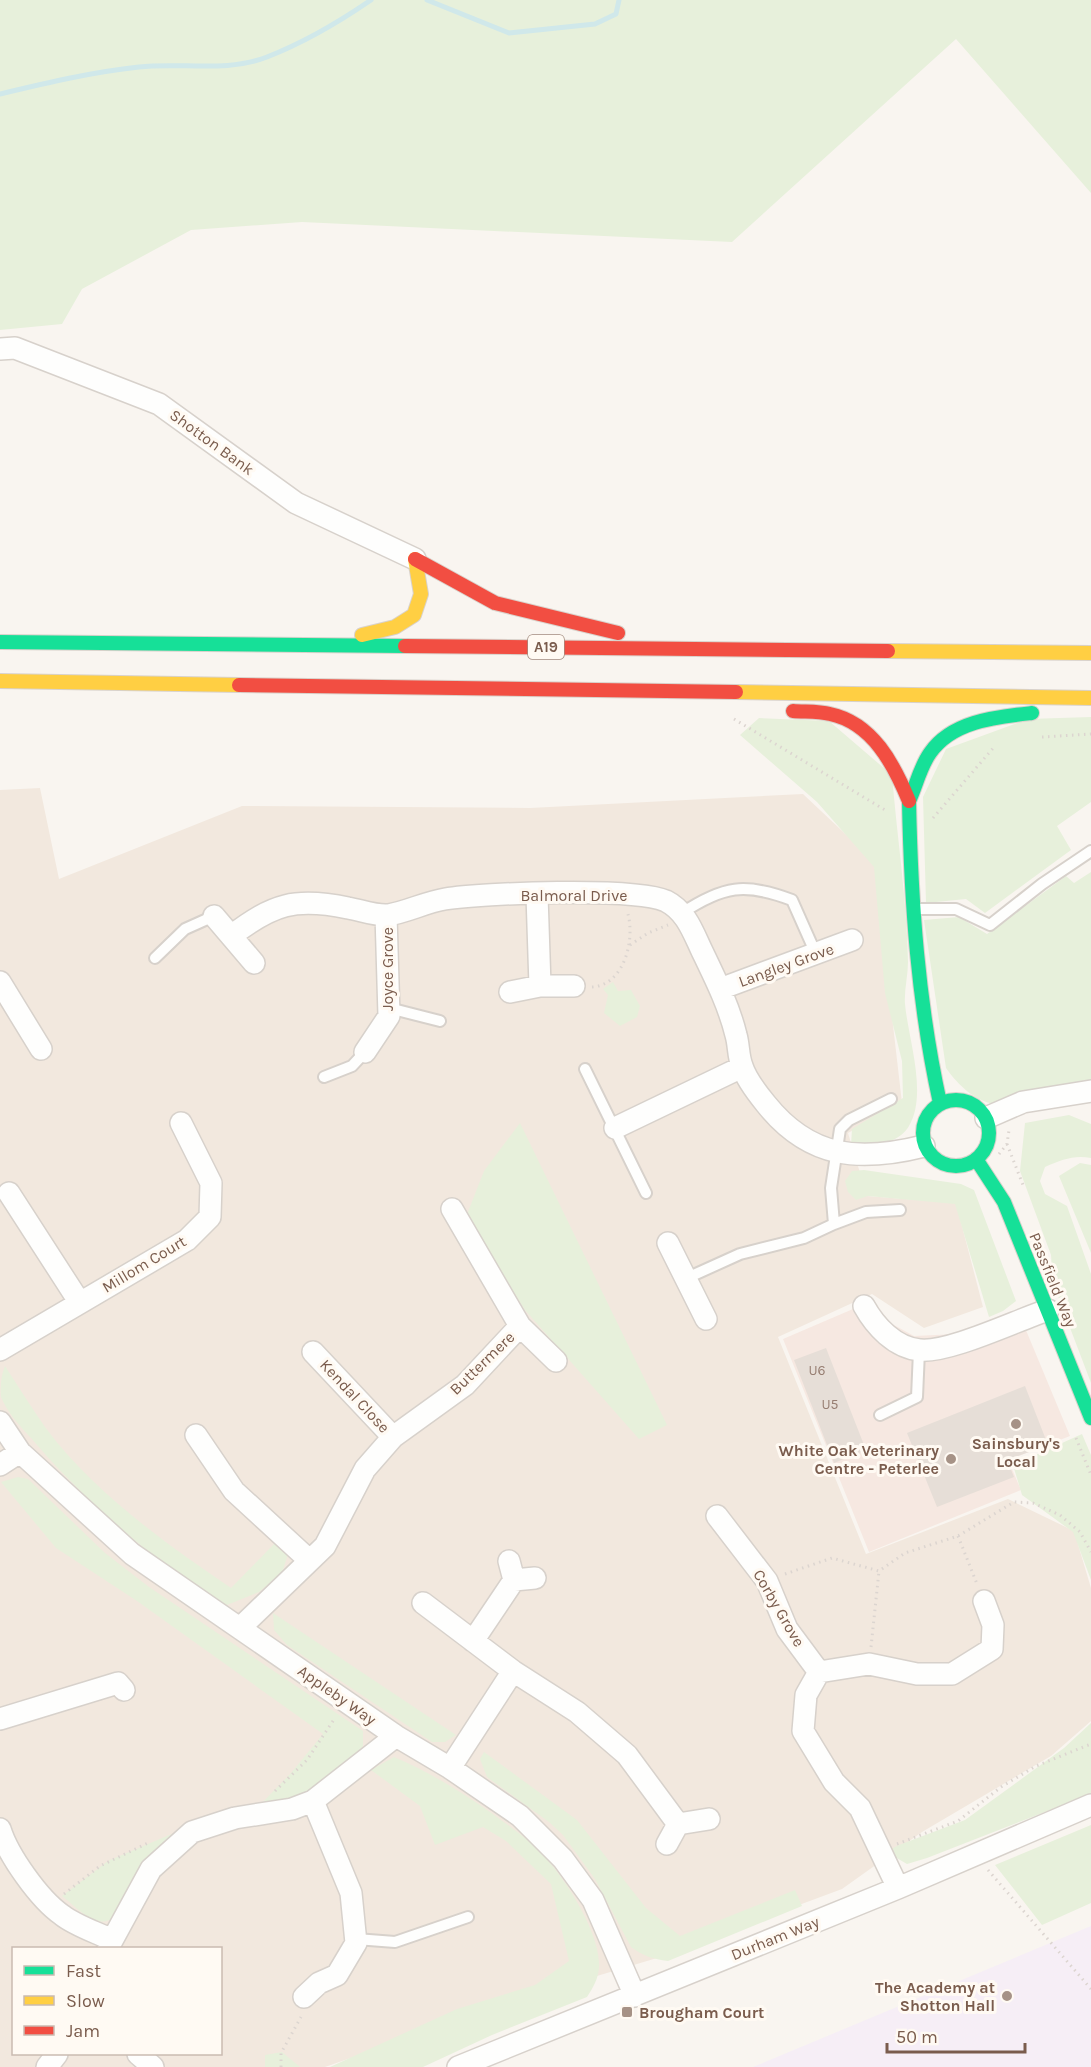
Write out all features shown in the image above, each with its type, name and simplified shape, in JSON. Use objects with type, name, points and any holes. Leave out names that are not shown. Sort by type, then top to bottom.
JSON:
[{"type":"main road","points":[[319,645],[399,627],[415,614],[421,600],[422,582],[415,559]]},
{"type":"main road","points":[[415,559],[495,603],[685,648]]},
{"type":"main road","name":"A19","points":[[0,642],[1091,652]]},
{"type":"main road","points":[[0,681],[1091,698]]},
{"type":"main road","points":[[648,690],[754,707]]},
{"type":"main road","points":[[777,709],[834,714],[864,731],[884,749],[897,770],[909,801],[911,909],[918,984],[928,1052],[940,1103]]},
{"type":"main road","points":[[909,801],[930,753],[951,734],[988,719],[1091,710]]},
{"type":"main road","points":[[962,1100],[980,1109],[986,1118],[989,1129],[988,1141],[976,1159],[962,1166],[950,1166],[935,1159],[924,1146],[922,1134],[924,1120],[930,1110],[940,1103],[962,1100]]},
{"type":"main road","name":"Passfield Way","points":[[976,1159],[1004,1202],[1091,1418]]},
{"type":"street","name":"Shotton Bank","points":[[0,349],[15,348],[159,404],[296,502],[415,559]]},
{"type":"street","name":"Balmoral Drive","points":[[231,936],[259,915],[274,908],[296,903],[338,906],[387,915],[444,899],[614,893],[665,901],[686,919]]},
{"type":"street","points":[[537,895],[540,986]]},
{"type":"street","name":"Joyce Grove","points":[[365,1052],[389,1016],[387,915]]},
{"type":"street","points":[[214,916],[254,963]]},
{"type":"street","points":[[686,919],[720,989],[736,1034],[742,1066],[758,1094],[780,1121],[803,1139],[836,1153],[864,1156],[895,1153],[924,1146]]},
{"type":"street","name":"Langley Grove","points":[[720,989],[852,940]]},
{"type":"street","points":[[0,982],[40,1049]]},
{"type":"street","points":[[510,993],[540,986],[574,986]]},
{"type":"street","points":[[615,1128],[742,1066]]},
{"type":"street","points":[[986,1118],[1023,1102],[1091,1091]]},
{"type":"street","name":"Millom Court","points":[[0,1350],[187,1240],[210,1217],[211,1183],[181,1123]]},
{"type":"street","points":[[9,1193],[80,1303]]},
{"type":"street","name":"Buttermere","points":[[393,1437],[465,1385],[520,1326],[452,1209]]},
{"type":"street","points":[[668,1243],[706,1318]]},
{"type":"street","points":[[864,1306],[873,1322],[892,1340],[919,1351],[944,1347],[1047,1310]]},
{"type":"street","points":[[520,1326],[556,1361]]},
{"type":"street","name":"Kendal Close","points":[[241,1627],[308,1559],[325,1546],[365,1469],[393,1437],[313,1352]]},
{"type":"street","name":"Appleby Way","points":[[0,1422],[20,1452],[132,1554],[241,1627],[396,1737],[450,1768],[520,1816],[563,1859],[592,1900],[635,1996]]},
{"type":"street","points":[[196,1435],[234,1491],[308,1559]]},
{"type":"street","points":[[0,1465],[20,1452]]},
{"type":"street","name":"Corby Grove","points":[[717,1516],[767,1581],[787,1629],[819,1672]]},
{"type":"street","points":[[473,1641],[519,1573]]},
{"type":"street","points":[[898,1888],[860,1808],[834,1782],[803,1731],[806,1695],[819,1672],[869,1664],[917,1674],[952,1674],[992,1649],[993,1624],[984,1601]]},
{"type":"street","points":[[423,1603],[513,1671],[577,1712],[627,1755],[678,1824]]},
{"type":"street","points":[[450,1768],[513,1671]]},
{"type":"street","points":[[0,1719],[118,1683],[124,1690]]},
{"type":"street","points":[[0,1829],[6,1847],[50,1905],[63,1916],[110,1944],[151,1869],[192,1832],[235,1818],[292,1809],[313,1801],[396,1737]]},
{"type":"street","points":[[304,1997],[319,1983],[337,1975],[356,1940],[351,1893],[313,1801]]},
{"type":"street","name":"Durham Way","points":[[458,2067],[898,1888],[1091,1805]]},
{"type":"street","points":[[678,1824],[708,1819]]},
{"type":"street","points":[[667,1844],[678,1824]]},
{"type":"street","points":[[47,2067],[56,2055]]},
{"type":"street","points":[[139,2055],[153,2067]]},
{"type":"lane","points":[[911,909],[956,909],[990,924],[1042,884],[1091,851]]},
{"type":"lane","points":[[686,919],[709,895],[730,890],[765,889],[792,900],[816,954]]},
{"type":"lane","points":[[155,958],[185,929],[214,916]]},
{"type":"lane","points":[[389,1008],[440,1021]]},
{"type":"lane","points":[[324,1077],[352,1066],[365,1052]]},
{"type":"lane","points":[[585,1069],[646,1193]]},
{"type":"lane","points":[[834,1224],[831,1188],[840,1129],[844,1124],[891,1099]]},
{"type":"lane","points":[[687,1278],[740,1254],[804,1238],[866,1212],[900,1210]]},
{"type":"lane","points":[[880,1415],[917,1397],[919,1351]]},
{"type":"lane","points":[[356,1940],[395,1942],[468,1917]]},
{"type":"path","points":[[574,986],[595,987],[609,982],[618,973],[630,945],[631,927],[626,906],[614,893]]},
{"type":"path","points":[[630,945],[648,933],[686,919]]},
{"type":"path","points":[[869,1664],[879,1571],[905,1553],[958,1536],[1014,1502],[1033,1503],[1060,1515],[1080,1532],[1091,1552]]},
{"type":"path","points":[[958,1536],[984,1601]]},
{"type":"path","points":[[767,1581],[832,1558],[879,1571]]},
{"type":"path","points":[[880,1850],[958,1821],[1000,1787],[1036,1766],[1091,1744]]},
{"type":"path","points":[[975,1855],[1091,1989]]},
{"type":"path","points":[[281,2067],[281,2053],[303,2012],[304,1997]]},
{"type":"shaded area","points":[[40,788],[59,879],[242,806],[530,808],[803,794],[874,861],[902,1103],[848,1133],[867,1196],[956,1203],[983,1307],[924,1328],[872,1294],[778,1337],[866,1554],[1008,1499],[1074,1531],[1091,1588],[1091,1721],[1051,1756],[922,1832],[842,1889],[657,1958],[510,2002],[325,2067],[0,2067],[0,790]]},
{"type":"shaded area","points":[[874,1300],[883,1319],[914,1336],[957,1334],[1018,1311],[1070,1436],[1008,1460],[1021,1490],[869,1552],[783,1339]]},
{"type":"shaded area","name":"The Academy at Shotton Hall","points":[[1091,1926],[1091,2067],[753,2067]]},
{"type":"green space","points":[[0,0],[1091,0],[1091,193],[956,39],[732,242],[302,222],[191,230],[82,289],[62,324],[0,330]]},
{"type":"green space","points":[[1091,717],[1091,802],[1057,826],[1071,850],[985,913],[966,899],[926,903],[923,797],[946,749],[1028,719]]},
{"type":"green space","points":[[759,718],[829,721],[892,775],[907,939],[908,967],[905,1004],[915,1066],[917,1098],[909,1126],[891,1141],[867,1146],[851,1145],[852,1129],[903,1098],[902,1061],[885,993],[874,867],[817,802],[740,735]]},
{"type":"green space","points":[[1091,872],[1091,1083],[999,1104],[983,1101],[962,1087],[946,1068],[924,920],[959,917],[987,934],[1066,876],[1074,883]]},
{"type":"green space","points":[[613,982],[618,991],[631,990],[640,1006],[637,1017],[620,1026],[604,1013],[608,995],[603,989]]},
{"type":"green space","points":[[1069,1115],[1091,1124],[1091,1158],[1062,1160],[1045,1167],[1040,1181],[1045,1194],[1067,1206],[1091,1274],[1091,1383],[1053,1283],[1051,1255],[1020,1171],[1025,1123]]},
{"type":"green space","points":[[520,1123],[667,1425],[639,1439],[525,1310],[466,1217],[484,1171]]},
{"type":"green space","points":[[1080,1163],[1091,1165],[1091,1253],[1059,1176]]},
{"type":"green space","points":[[864,1170],[961,1184],[974,1190],[1016,1301],[1003,1311],[989,1317],[955,1204],[868,1196],[856,1200],[848,1192],[845,1181],[852,1171]]},
{"type":"green space","points":[[5,1366],[45,1427],[64,1451],[108,1495],[181,1553],[231,1588],[278,1540],[288,1554],[282,1573],[259,1592],[227,1605],[201,1590],[148,1552],[73,1484],[18,1424],[1,1397],[1,1382]]},
{"type":"green space","points":[[1082,1434],[1091,1455],[1091,1580],[1073,1532],[1022,1495],[1013,1465]]},
{"type":"green space","points":[[18,1477],[28,1479],[105,1553],[149,1587],[363,1731],[363,1746],[355,1756],[306,1795],[260,1805],[291,1773],[323,1734],[137,1601],[56,1548],[1,1482]]},
{"type":"green space","points":[[273,1613],[456,1735],[445,1742],[432,1742],[287,1645],[274,1630]]},
{"type":"green space","points":[[1091,1723],[1091,1794],[927,1858],[907,1864],[895,1857],[893,1848],[965,1820],[1064,1748]]},
{"type":"green space","points":[[484,1752],[577,1820],[646,1908],[680,1936],[795,1890],[802,1906],[668,1961],[644,1955],[631,1947],[595,1879],[563,1835],[549,1822],[487,1777],[480,1759]]},
{"type":"green space","points":[[394,1757],[465,1795],[515,1830],[541,1852],[564,1882],[586,1918],[598,1953],[599,1968],[595,1983],[587,1997],[492,2035],[423,2067],[330,2067],[457,2009],[535,1985],[569,1961],[551,1884],[506,1841],[483,1827],[435,1845],[420,1806],[371,1770]]},
{"type":"green space","points":[[1091,1825],[1091,1903],[1042,1925],[995,1865]]},
{"type":"green space","points":[[174,1833],[177,1835],[115,1917],[108,1921],[94,1920],[62,1896],[108,1861]]},
{"type":"green space","points":[[282,2052],[300,2067],[265,2067],[265,2055]]},
{"type":"building","points":[[826,1348],[866,1450],[834,1463],[794,1360]]},
{"type":"building","points":[[1025,1386],[1048,1445],[1007,1460],[1014,1477],[937,1507],[907,1433]]},
{"type":"waterway","points":[[0,94],[121,69],[155,66],[220,66],[251,62],[307,39],[371,0]]},
{"type":"waterway","points":[[427,0],[509,33],[595,24],[616,14],[619,0]]},
{"type":"traffic: fast","points":[[0,642],[405,646]]},
{"type":"traffic: fast","points":[[909,801],[930,753],[950,734],[976,722],[1032,713]]},
{"type":"traffic: fast","points":[[909,801],[917,953],[926,1028],[940,1103]]},
{"type":"traffic: fast","points":[[949,1100],[963,1100],[975,1105],[984,1114],[989,1133],[987,1146],[980,1157],[963,1166],[949,1166],[937,1161],[928,1152],[923,1140],[923,1126],[928,1114],[937,1105],[949,1100]]},
{"type":"traffic: fast","points":[[976,1159],[1004,1202],[1091,1418]]},
{"type":"traffic: slow","points":[[362,635],[395,627],[414,615],[421,594],[415,559]]},
{"type":"traffic: slow","points":[[888,651],[1091,653]]},
{"type":"traffic: slow","points":[[0,681],[239,685]]},
{"type":"traffic: slow","points":[[736,692],[1091,698]]},
{"type":"traffic: jam","points":[[415,559],[495,603],[618,633]]},
{"type":"traffic: jam","points":[[405,646],[888,651]]},
{"type":"traffic: jam","points":[[239,685],[736,692]]},
{"type":"traffic: jam","points":[[793,711],[830,714],[858,726],[870,736],[889,760],[909,801]]},
{"type":"place","name":"Sainsbury's Local","points":[[1016,1424]]},
{"type":"place","name":"White Oak Veterinary Centre - Peterlee","points":[[951,1459]]},
{"type":"place","name":"The Academy at Shotton Hall","points":[[1007,1996]]},
{"type":"place","name":"Brougham Court","points":[[627,2012]]}]
